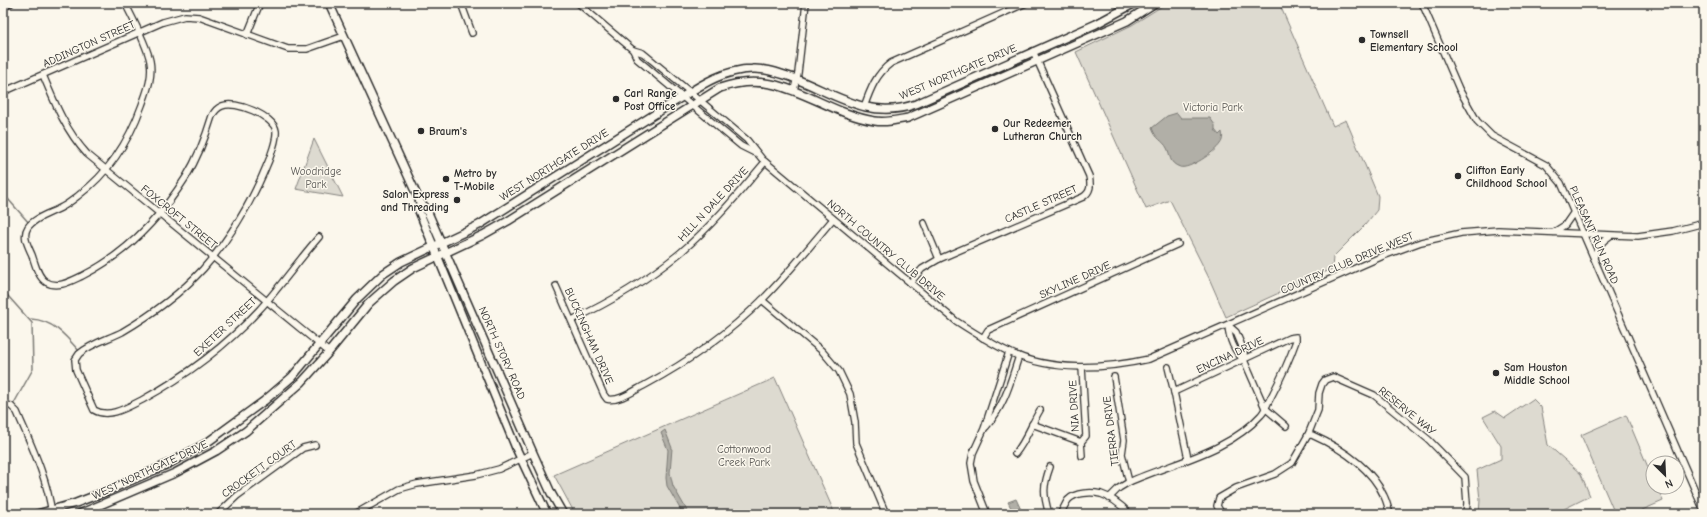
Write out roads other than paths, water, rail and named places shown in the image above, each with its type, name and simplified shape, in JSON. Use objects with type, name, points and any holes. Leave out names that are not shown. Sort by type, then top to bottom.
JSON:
[{"type":"main road","name":"NORTH STORY ROAD","points":[[330,3],[420,202],[426,208],[533,453],[551,492],[564,514]]},
{"type":"main road","name":"WEST NORTHGATE DRIVE","points":[[37,514],[52,513],[107,491],[166,465],[205,444],[264,401],[292,376],[320,345],[357,299],[383,274],[401,262],[479,225],[690,92],[722,74],[753,68],[778,73],[864,107],[876,110],[895,110],[905,108],[927,99],[1111,17],[1134,3]]},
{"type":"main road","name":"WEST NORTHGATE DRIVE","points":[[79,514],[175,473],[216,451],[246,431],[302,382],[369,303],[394,281],[413,268],[438,257],[502,224],[720,88],[745,82],[768,82],[794,90],[859,117],[876,121],[908,118],[932,109],[1127,21],[1155,3]]},
{"type":"main road","points":[[927,99],[932,109]]},
{"type":"main road","points":[[562,173],[568,183]]},
{"type":"main road","name":"NORTH STORY ROAD","points":[[420,202],[419,211],[521,459],[547,514]]},
{"type":"street","points":[[3,8],[11,3]]},
{"type":"street","points":[[126,3],[150,62],[151,75],[132,131],[120,151],[93,184],[63,206],[32,223],[28,228],[25,237],[27,244],[39,274],[44,281],[51,284],[66,284],[95,269],[136,238],[160,214],[187,175],[212,116],[217,109],[226,105],[237,105],[267,117],[274,125],[276,132],[273,148],[265,169],[243,214],[213,257]]},
{"type":"street","points":[[247,35],[260,3]]},
{"type":"street","points":[[461,3],[472,33]]},
{"type":"street","points":[[464,10],[466,3]]},
{"type":"street","name":"NORTH COUNTRY CLUB DRIVE","points":[[578,3],[633,50],[638,59],[691,105],[741,146],[757,154]]},
{"type":"street","points":[[794,90],[798,80],[806,3]]},
{"type":"street","points":[[864,107],[876,78],[891,63],[1026,3]]},
{"type":"street","name":"PLEASANT RUN ROAD","points":[[1422,3],[1459,89],[1477,121],[1492,136],[1546,165],[1561,183],[1704,511]]},
{"type":"street","name":"ADDINGTON STREET","points":[[3,92],[171,19],[192,16],[199,17],[278,47],[300,50],[319,46],[344,36]]},
{"type":"street","name":"NORTH COUNTRY CLUB DRIVE","points":[[633,50],[643,53],[690,92],[747,140],[765,162],[956,321],[1009,352]]},
{"type":"street","name":"CASTLE STREET","points":[[910,283],[922,269],[939,259],[1083,197],[1089,191],[1091,182],[1089,176],[1033,51]]},
{"type":"street","name":"FOXCROFT STREET","points":[[43,75],[68,130],[87,154],[329,352]]},
{"type":"street","name":"HILL N DALE DRIVE","points":[[572,320],[622,295],[649,277],[681,252],[714,220],[765,162]]},
{"type":"street","points":[[1552,233],[1565,226],[1574,212]]},
{"type":"street","points":[[833,220],[786,275],[762,300],[822,351],[839,371],[850,394],[855,422],[856,443],[886,514]]},
{"type":"street","points":[[924,223],[939,259]]},
{"type":"street","name":"COUNTRY CLUB DRIVE WEST","points":[[1009,352],[1052,364],[1082,367],[1111,365],[1150,359],[1377,259],[1421,242],[1461,233],[1481,231],[1638,236],[1673,232],[1704,223]]},
{"type":"street","points":[[1594,257],[1601,242],[1610,236]]},
{"type":"street","name":"EXETER STREET","points":[[213,257],[195,277],[161,307],[122,332],[82,351],[75,360],[77,374],[94,410],[101,414],[115,412],[152,394],[178,379],[202,362],[236,333],[267,301],[319,237]]},
{"type":"street","name":"SKYLINE DRIVE","points":[[983,338],[988,330],[1178,244]]},
{"type":"street","name":"BUCKINGHAM DRIVE","points":[[556,286],[604,395],[607,399],[616,400],[662,376],[714,341],[762,300]]},
{"type":"street","points":[[1228,325],[1229,336],[1237,354],[1244,360],[1265,408],[1286,426]]},
{"type":"street","name":"ENCINA DRIVE","points":[[1174,392],[1289,338],[1296,337],[1290,357],[1265,408]]},
{"type":"street","points":[[987,514],[974,481],[971,463],[975,446],[984,429],[1009,352]]},
{"type":"street","points":[[984,429],[996,415],[1005,398],[1019,356]]},
{"type":"street","name":"NIA DRIVE","points":[[1082,367],[1086,436],[1081,442],[1082,456]]},
{"type":"street","points":[[1168,367],[1188,459]]},
{"type":"street","name":"TIERRA DRIVE","points":[[1114,377],[1124,440],[1122,454],[1129,482]]},
{"type":"street","name":"RESERVE WAY","points":[[1308,435],[1318,410],[1319,393],[1325,380],[1333,377],[1374,395],[1429,440],[1465,477],[1467,504],[1466,514]]},
{"type":"street","points":[[3,404],[11,406],[17,412],[43,472],[52,513]]},
{"type":"street","points":[[1109,498],[1119,488],[1129,482],[1214,450],[1228,442],[1262,414],[1265,408]]},
{"type":"street","points":[[1015,454],[1024,443],[1040,410]]},
{"type":"street","name":"NIA DRIVE","points":[[1032,424],[1081,442]]},
{"type":"street","points":[[1222,514],[1217,506],[1219,498],[1236,488],[1275,474],[1288,466],[1308,435],[1312,435],[1338,448],[1370,473],[1385,497],[1390,514]]},
{"type":"street","name":"CROCKETT COURT","points":[[218,514],[237,496],[303,448],[315,445]]},
{"type":"street","points":[[355,514],[399,489],[417,484],[476,476],[499,469],[533,453]]},
{"type":"street","points":[[1049,514],[1044,492],[1044,484],[1050,467]]},
{"type":"street","points":[[1060,514],[1068,500],[1081,494],[1101,494],[1109,498],[1130,514]]},
{"type":"waterway","points":[[3,197],[8,199],[29,223]]},
{"type":"waterway","points":[[3,286],[8,296],[32,323],[33,369],[13,405]]},
{"type":"waterway","points":[[31,319],[46,322],[64,335],[79,351]]},
{"type":"place","name":"Townsell Elementary School","points":[[1362,40]]},
{"type":"place","name":"Carl Range Post Office","points":[[616,99]]},
{"type":"place","name":"Our Redeemer Lutheran Church","points":[[995,129]]},
{"type":"place","name":"Braum's","points":[[421,131]]},
{"type":"place","name":"Clifton Early Childhood School","points":[[1458,176]]},
{"type":"place","name":"Metro by T-Mobile","points":[[446,179]]},
{"type":"place","name":"Salon Express and Threading","points":[[457,200]]},
{"type":"place","name":"Sam Houston Middle School","points":[[1496,373]]},
{"type":"park label","name":"Victoria Park","points":[[1213,107]]},
{"type":"park label","name":"Woodridge Park","points":[[316,177]]},
{"type":"park label","name":"Cottonwood Creek Park","points":[[744,455]]}]
